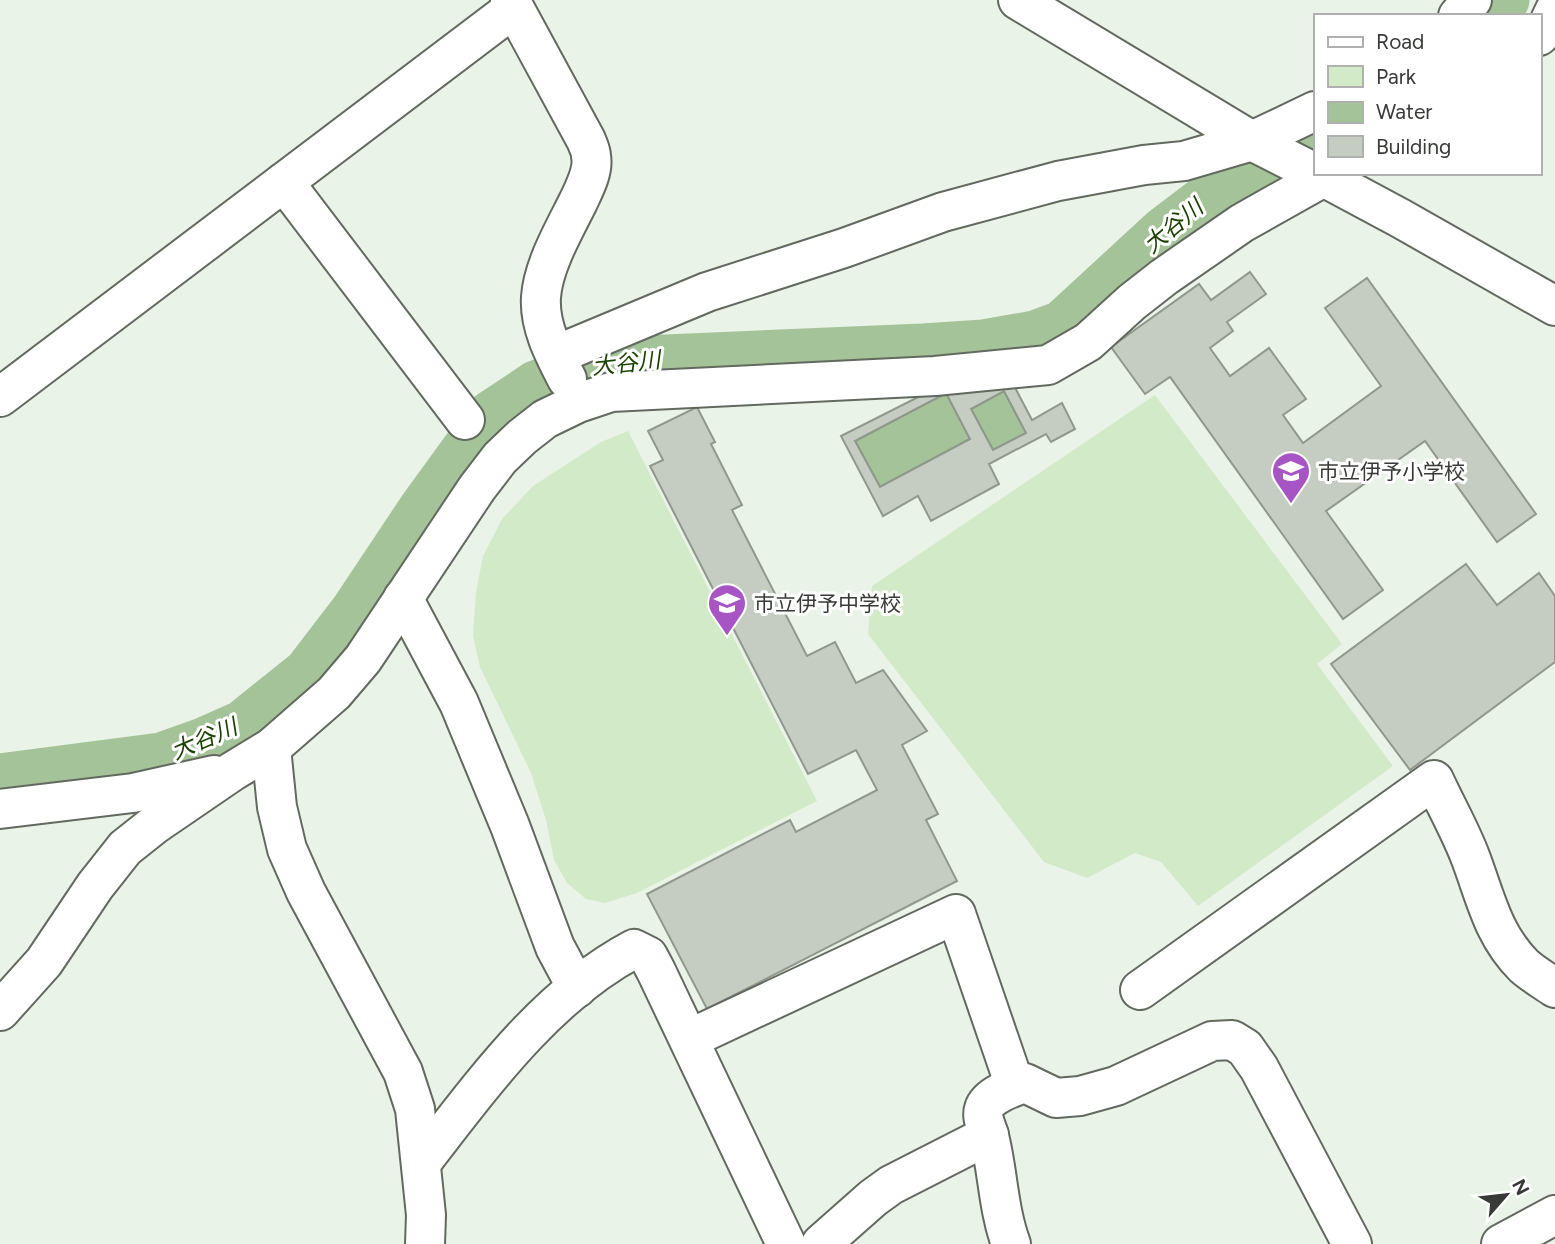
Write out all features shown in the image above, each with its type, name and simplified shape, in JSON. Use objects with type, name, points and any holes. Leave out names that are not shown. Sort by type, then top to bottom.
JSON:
[{"type":"street","points":[[1018,0],[1257,143],[1314,171]]},
{"type":"street","points":[[1460,14],[1472,0]]},
{"type":"street","points":[[0,397],[284,182],[512,4],[586,140],[592,157],[589,174],[545,275],[541,298],[542,318],[547,336],[567,379],[611,393],[935,376],[1048,365],[1088,342],[1164,277],[1318,175]]},
{"type":"street","points":[[1541,34],[1555,9]]},
{"type":"street","points":[[0,1011],[44,962],[95,886],[125,848],[154,825],[271,748],[334,693],[363,659],[477,488],[500,458],[545,419],[567,379],[708,292],[844,248],[943,212],[1058,181],[1144,165],[1184,161],[1257,143],[1314,112]]},
{"type":"street","points":[[1322,175],[1554,304]]},
{"type":"street","points":[[284,182],[464,420]]},
{"type":"street","points":[[403,598],[459,703],[510,826],[555,947],[577,988]]},
{"type":"street","points":[[271,748],[277,807],[287,849],[306,892],[402,1072],[415,1109],[426,1215],[425,1244]]},
{"type":"street","points":[[0,809],[134,793],[233,771]]},
{"type":"street","points":[[1140,989],[1434,780],[1471,859],[1499,934],[1526,968],[1555,988]]},
{"type":"street","points":[[689,1040],[957,914],[1015,1086]]},
{"type":"street","points":[[421,1163],[503,1059],[577,988],[620,956],[634,949],[648,956],[786,1244]]},
{"type":"street","points":[[1011,1244],[1004,1225],[989,1135],[983,1118],[984,1107],[993,1098],[1025,1083],[1056,1098],[1080,1096],[1116,1086],[1212,1041],[1232,1040],[1245,1048],[1259,1068],[1352,1244]]},
{"type":"street","points":[[821,1244],[891,1185],[989,1135]]},
{"type":"street","points":[[1501,1244],[1555,1215]]},
{"type":"green space","points":[[1155,395],[1342,644],[1317,664],[1393,766],[1198,906],[1161,862],[1135,853],[1087,878],[1044,862],[868,634],[872,586]]},
{"type":"green space","points":[[628,431],[817,801],[637,893],[605,903],[586,899],[567,883],[554,860],[546,820],[531,773],[480,667],[473,636],[476,592],[483,556],[502,519],[533,486],[601,442]]},
{"type":"water","points":[[1004,391],[1026,433],[993,450],[971,409]]},
{"type":"water","points":[[946,393],[970,439],[880,487],[855,441]]},
{"type":"building","points":[[1250,272],[1266,294],[1227,322],[1233,331],[1210,348],[1230,376],[1269,348],[1306,399],[1283,415],[1303,443],[1381,386],[1325,308],[1367,278],[1536,514],[1497,542],[1425,441],[1326,511],[1383,590],[1343,619],[1170,377],[1145,394],[1111,347],[1199,284],[1211,300]]},
{"type":"building","points":[[1011,380],[1032,420],[1062,403],[1075,429],[1051,442],[1046,434],[989,464],[999,484],[931,521],[918,496],[883,516],[841,436],[938,387]],"holes":[[[1004,391],[1026,433],[993,450],[971,409]],[[946,393],[970,439],[880,487],[855,441]]]},
{"type":"building","points":[[697,407],[715,442],[711,444],[742,505],[732,510],[807,656],[835,642],[856,683],[883,670],[927,731],[902,745],[938,814],[926,820],[957,881],[707,1009],[647,894],[790,820],[796,832],[877,790],[856,750],[808,774],[650,466],[663,460],[648,431]]},
{"type":"building","points":[[1466,564],[1497,605],[1539,573],[1555,596],[1555,662],[1410,770],[1331,664]]},
{"type":"waterway","name":"大谷川","points":[[1494,14],[1505,0]]},
{"type":"waterway","name":"大谷川","points":[[0,778],[161,757],[242,725],[308,672],[354,612],[422,510],[491,415],[536,385],[596,362],[923,348],[984,344],[1035,335],[1062,325],[1164,231],[1218,190],[1314,141]]},
{"type":"place","name":"市立伊予小学校","points":[[1291,505]]},
{"type":"place","name":"市立伊予中学校","points":[[727,637]]}]
